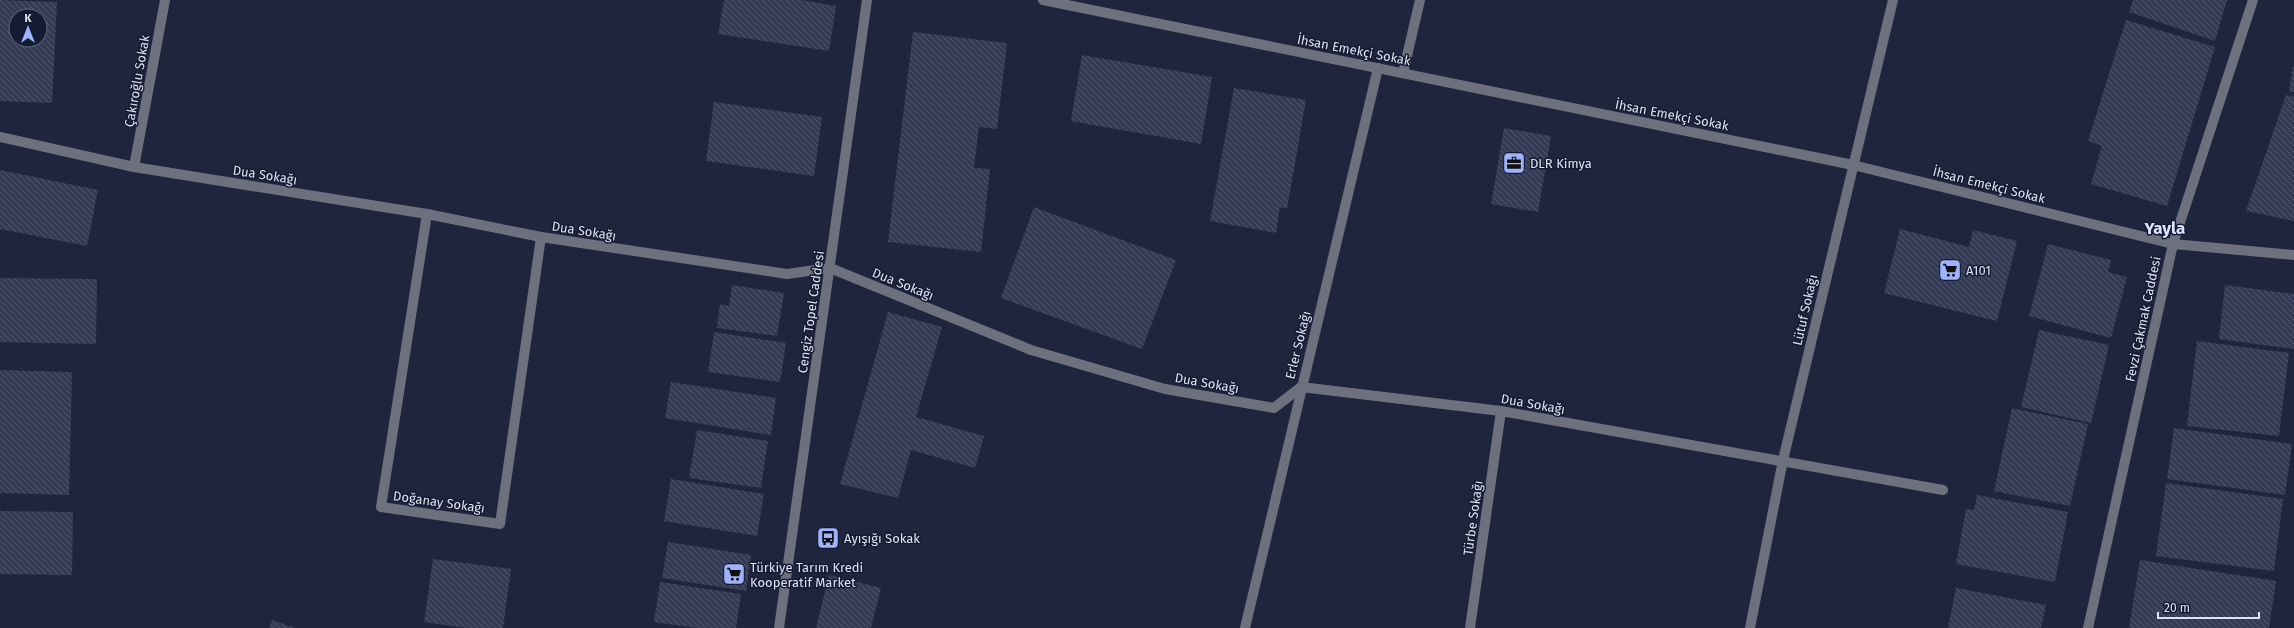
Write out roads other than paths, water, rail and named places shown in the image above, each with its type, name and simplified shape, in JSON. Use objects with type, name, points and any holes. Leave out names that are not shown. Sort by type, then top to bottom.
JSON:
[{"type":"street","name":"Çakıroğlu Sokak","points":[[134,167],[165,0]]},
{"type":"street","name":"Cengiz Topel Caddesi","points":[[779,628],[867,0]]},
{"type":"street","name":"İhsan Emekçi Sokak","points":[[1043,0],[1080,4],[1404,74],[1853,165],[2172,244],[2294,255]]},
{"type":"street","points":[[1404,74],[1420,0]]},
{"type":"street","name":"Lütuf Sokağı","points":[[1750,628],[1783,460],[1892,0]]},
{"type":"street","name":"Fevzi Çakmak Caddesi","points":[[2088,628],[2172,244],[2253,0]]},
{"type":"street","name":"Erler Sokağı","points":[[1245,628],[1301,387],[1378,68]]},
{"type":"street","name":"Dua Sokağı","points":[[0,137],[134,167],[427,214],[541,237],[787,274],[830,268],[1031,350],[1165,389],[1274,408],[1301,387],[1501,411],[1783,460],[1943,490]]},
{"type":"street","name":"Doğanay Sokağı","points":[[427,214],[381,507],[500,524],[541,237]]},
{"type":"street","name":"Türbe Sokağı","points":[[1470,628],[1501,411]]},
{"type":"place","name":"DLR Kimya","points":[[1514,163]]},
{"type":"place","name":"A101","points":[[1950,270]]},
{"type":"place","name":"Ayışığı Sokak","points":[[828,538]]},
{"type":"place","name":"Türkiye Tarım Kredi Kooperatif Market","points":[[734,574]]},
{"type":"district","name":"Yayla","points":[[2165,228]]}]
